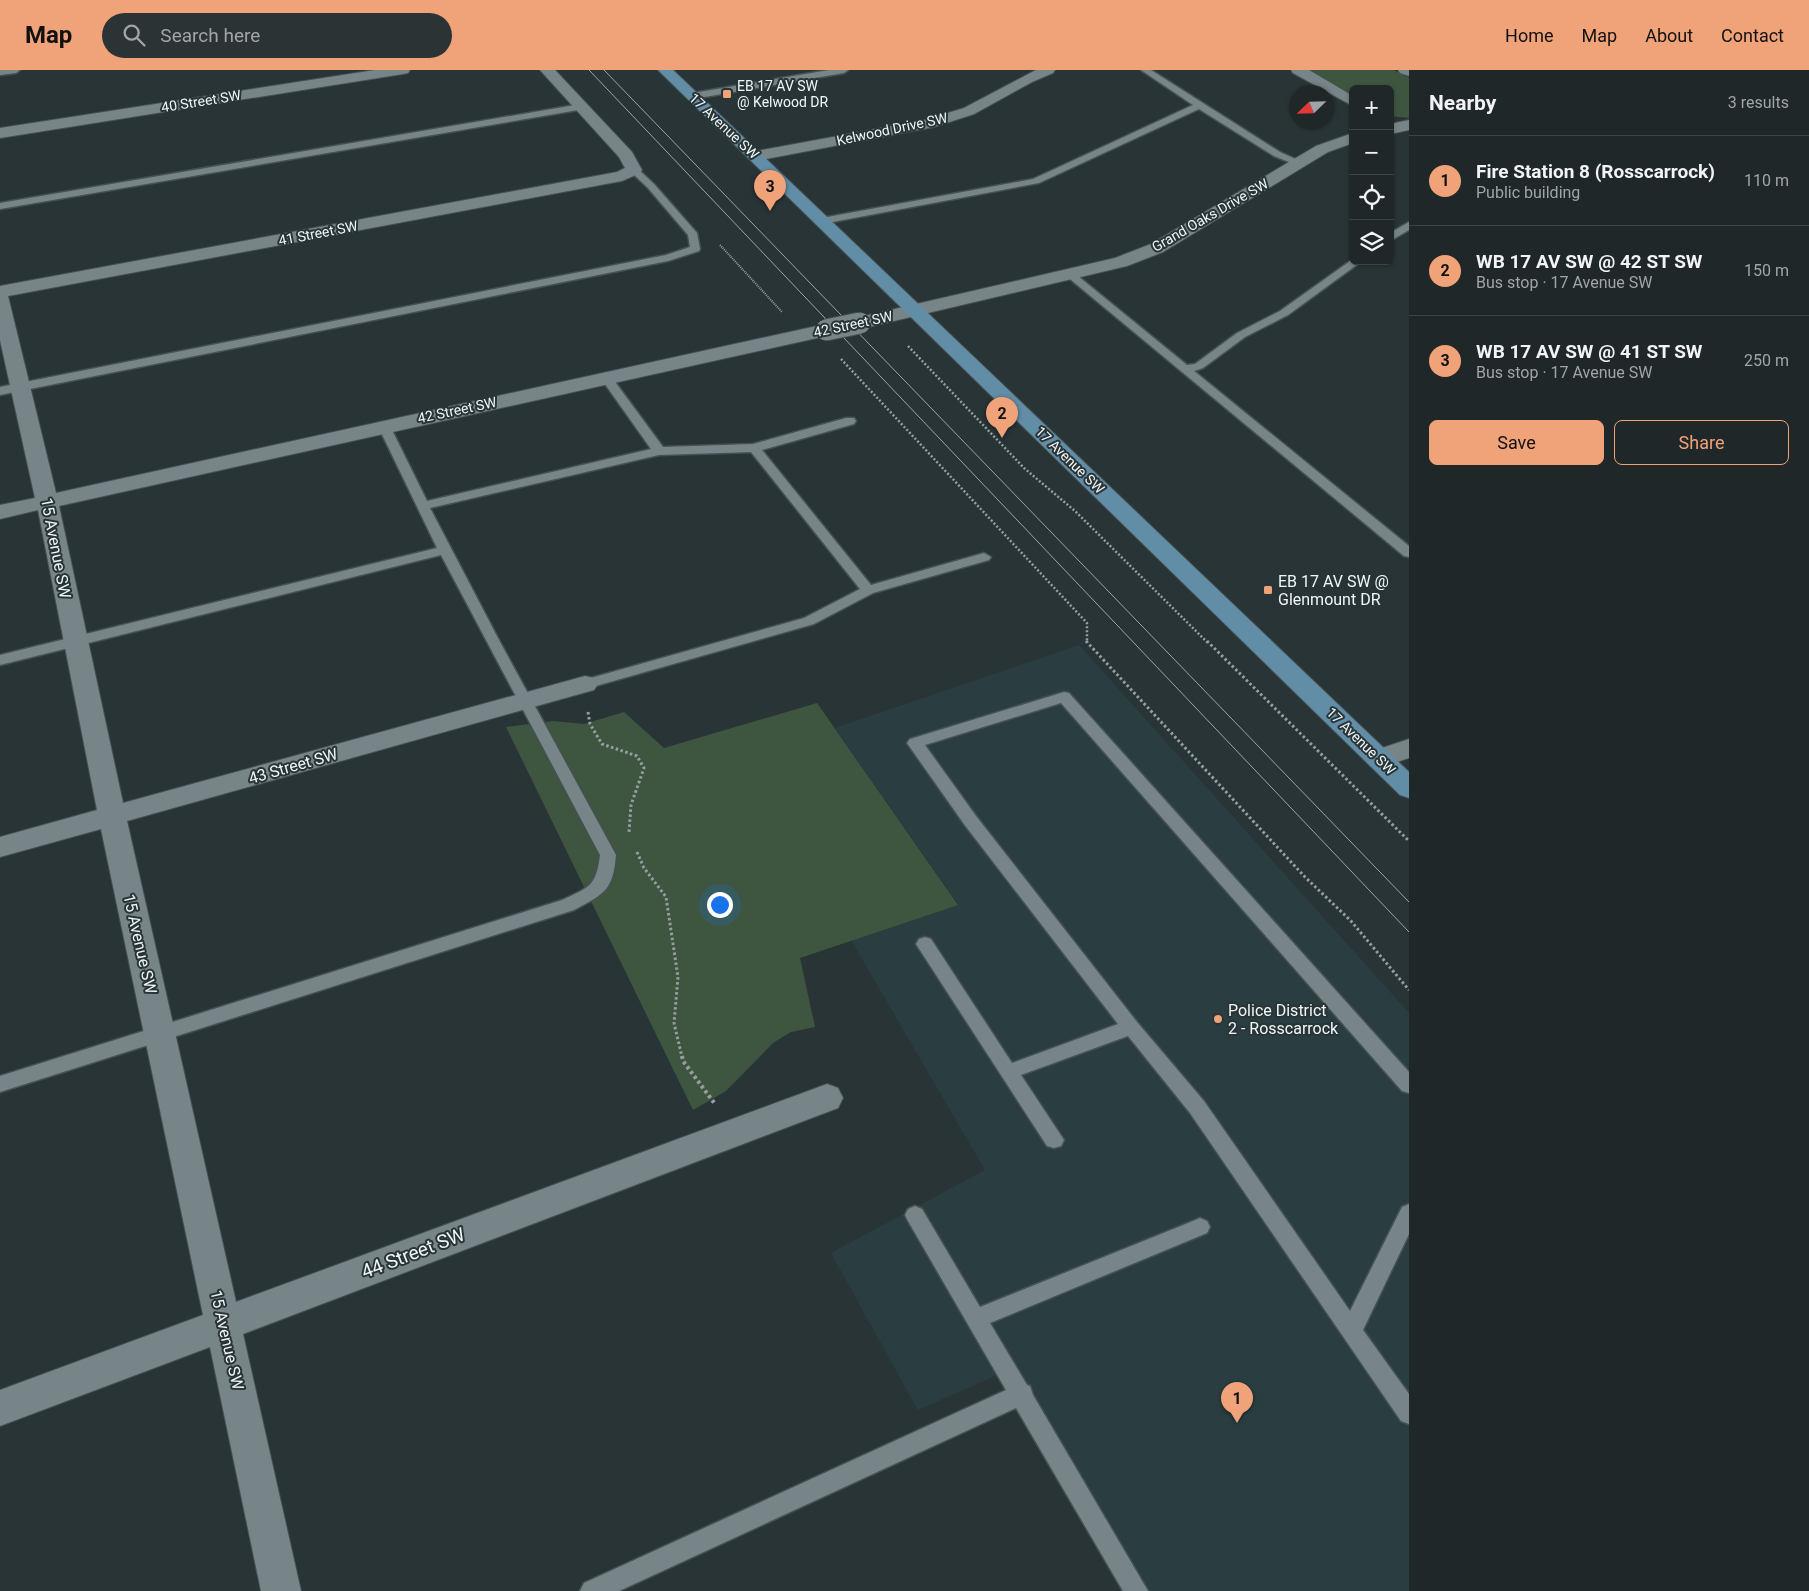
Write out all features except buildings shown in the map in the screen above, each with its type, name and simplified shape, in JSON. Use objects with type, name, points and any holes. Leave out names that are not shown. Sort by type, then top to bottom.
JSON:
[{"type":"main road","name":"17 Avenue SW","points":[[665,70],[1409,788]]},
{"type":"street","name":"40 Street SW","points":[[0,133],[403,70]]},
{"type":"street","points":[[547,70],[626,155],[634,170]]},
{"type":"street","name":"Kelwood Drive SW","points":[[756,156],[928,124],[969,111],[1027,79],[1048,70]]},
{"type":"street","points":[[1298,70],[1349,100]]},
{"type":"street","points":[[1405,70],[1409,72]]},
{"type":"street","name":"Grand Oaks Drive SW","points":[[914,311],[945,302],[1121,262],[1157,248],[1322,150],[1349,140]]},
{"type":"street","name":"41 Street SW","points":[[0,292],[612,178],[634,170]]},
{"type":"street","name":"15 Avenue SW","points":[[0,298],[10,389],[47,502],[74,642],[281,1591]]},
{"type":"street","name":"42 Street SW","points":[[0,512],[606,377],[914,311]]},
{"type":"street","name":"43 Street SW","points":[[0,847],[585,684]]},
{"type":"street","points":[[1379,759],[1409,748]]},
{"type":"street","name":"44 Street SW","points":[[0,1408],[827,1098]]},
{"type":"lane","points":[[0,72],[16,70]]},
{"type":"lane","points":[[693,96],[844,70]]},
{"type":"lane","points":[[1145,70],[1277,154],[1299,163]]},
{"type":"lane","points":[[822,221],[1036,181],[1200,105]]},
{"type":"lane","points":[[0,206],[581,107]]},
{"type":"lane","points":[[10,389],[668,258],[695,249],[692,235],[651,186],[634,170]]},
{"type":"lane","points":[[1394,235],[1409,225]]},
{"type":"lane","points":[[1187,369],[1199,366],[1242,335],[1284,313],[1351,265]]},
{"type":"lane","points":[[1069,274],[1409,553]]},
{"type":"lane","points":[[606,377],[659,451]]},
{"type":"lane","points":[[422,506],[659,451],[754,448],[850,421]]},
{"type":"lane","points":[[0,1084],[568,905],[594,891],[606,875],[608,855],[524,701],[422,506],[384,426]]},
{"type":"lane","points":[[754,448],[868,590]]},
{"type":"lane","points":[[0,660],[446,550]]},
{"type":"lane","points":[[585,684],[809,621],[868,590],[984,557]]},
{"type":"lane","points":[[1409,1085],[1064,697],[915,743],[970,820],[1131,1027],[1197,1107],[1409,1413]]},
{"type":"lane","points":[[926,944],[1054,1140]]},
{"type":"lane","points":[[1008,1072],[1131,1027]]},
{"type":"lane","points":[[1351,1331],[1409,1213]]},
{"type":"lane","points":[[915,1214],[1136,1591]]},
{"type":"lane","points":[[977,1318],[1200,1227]]},
{"type":"lane","points":[[592,1591],[1022,1394]]},
{"type":"path","points":[[714,239],[786,317]]},
{"type":"path","points":[[904,342],[1024,468],[1075,510],[1409,841]]},
{"type":"path","points":[[835,353],[1087,623],[1086,642],[1305,878],[1351,921],[1409,990]]},
{"type":"path","points":[[585,684],[590,724],[602,744],[637,756],[644,768],[630,805],[629,834]]},
{"type":"path","points":[[637,850],[644,868],[666,897],[678,977],[674,1024],[683,1061],[714,1101],[728,1135]]},
{"type":"shaded area","points":[[1079,645],[1409,1013],[1409,1591],[1131,1591],[997,1375],[918,1410],[831,1253],[985,1170],[851,940],[958,904],[835,728]]},
{"type":"green space","points":[[1309,70],[1394,70],[1409,78],[1409,118],[1394,116],[1394,85],[1349,85],[1349,93]]},
{"type":"green space","points":[[817,703],[958,905],[800,958],[815,1027],[791,1032],[773,1043],[726,1091],[693,1110],[506,727],[553,721],[584,724],[624,712],[664,748]]},
{"type":"tram line","points":[[589,70],[1409,932]]},
{"type":"tram line","points":[[604,70],[1409,902]]},
{"type":"place","name":"EB 17 AV SW @ Kelwood DR","points":[[727,94]]},
{"type":"place","name":"WB 17 AV SW @ 41 ST SW","points":[[770,211]]},
{"type":"place","name":"WB 17 AV SW @ 42 ST SW","points":[[1002,438]]},
{"type":"place","name":"EB 17 AV SW @ Glenmount DR","points":[[1268,590]]},
{"type":"place","name":"Police District 2 - Rosscarrock","points":[[1218,1019]]},
{"type":"place","name":"Fire Station 8 (Rosscarrock)","points":[[1237,1423]]}]
